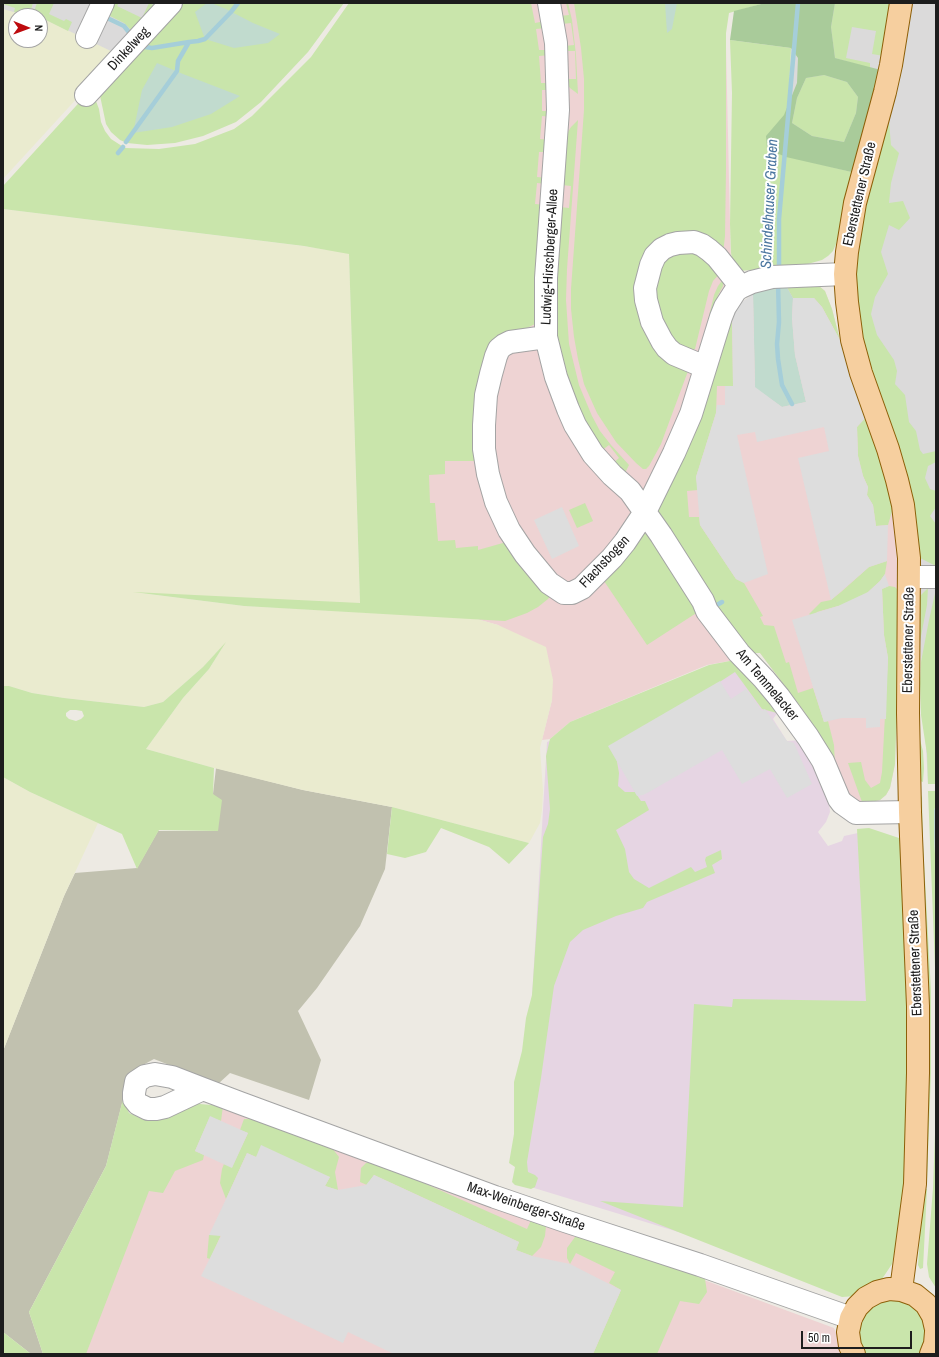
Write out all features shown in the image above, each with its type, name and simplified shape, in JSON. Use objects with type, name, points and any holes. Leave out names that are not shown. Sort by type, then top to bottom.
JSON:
[{"type":"main road","name":"Eberstettener Straße","points":[[901,3],[885,92],[855,204],[845,274],[852,340],[861,373],[890,455],[903,505],[909,558],[908,713],[910,812],[918,1006],[918,1094],[915,1184],[902,1290]]},
{"type":"main road","points":[[854,1354],[850,1346],[848,1332],[851,1318],[857,1307],[866,1298],[877,1292],[889,1289],[902,1290],[915,1295],[926,1304],[933,1316],[936,1331],[935,1344],[930,1354]]},
{"type":"street","points":[[87,37],[104,3]]},
{"type":"street","name":"Dinkelweg","points":[[86,95],[171,3]]},
{"type":"street","name":"Ludwig-Hirschberger-Allee","points":[[549,3],[556,43],[558,110],[546,278],[546,337],[556,377],[575,425],[593,454],[612,475],[630,491],[645,512]]},
{"type":"street","points":[[706,367],[674,354],[662,341],[652,322],[646,300],[645,288],[651,265],[655,256],[662,249],[678,242],[694,242],[710,250],[721,261],[741,287]]},
{"type":"street","points":[[645,512],[674,453],[690,414],[723,312],[731,297],[741,287],[761,279],[845,274]]},
{"type":"street","name":"Flachsbogen","points":[[546,337],[518,340],[504,345],[499,349],[488,385],[484,415],[484,450],[488,474],[496,502],[509,530],[524,554],[549,583],[561,591],[572,593],[582,588],[612,558],[625,542],[645,512]]},
{"type":"street","name":"Am Temmelacker","points":[[645,512],[672,550],[703,601],[707,611],[739,653],[764,679],[808,737],[823,761],[839,800],[856,813],[910,812]]},
{"type":"street","points":[[910,577],[936,577]]},
{"type":"street","name":"Max-Weinberger-Straße","points":[[204,1089],[502,1199],[700,1265],[851,1318]]},
{"type":"shaded area","points":[[3,3],[171,3],[86,95],[3,68]]},
{"type":"shaded area","points":[[207,3],[211,3],[226,9],[253,23],[280,34],[268,43],[234,48],[205,39],[195,12]]},
{"type":"shaded area","points":[[490,3],[725,3],[732,312],[742,302],[762,289],[819,286],[825,291],[832,309],[840,340],[868,415],[900,537],[895,764],[890,788],[886,795],[880,800],[862,802],[855,800],[849,795],[825,744],[803,710],[760,653],[751,653],[735,660],[707,665],[570,722],[550,739],[542,740],[552,700],[498,625],[473,618],[423,598],[403,314]]},
{"type":"shaded area","points":[[665,3],[677,3],[672,29],[667,33]]},
{"type":"shaded area","points":[[793,3],[936,3],[936,784],[928,784],[917,579],[858,331],[868,176],[786,157]]},
{"type":"shaded area","points":[[3,9],[8,10],[8,48],[48,48],[48,21],[115,53],[91,83],[3,179]]},
{"type":"shaded area","points":[[157,63],[240,96],[211,114],[172,127],[133,133],[142,90]]},
{"type":"shaded area","points":[[3,209],[349,253],[360,604],[141,593],[244,606],[473,618],[498,625],[546,647],[553,680],[552,700],[540,748],[543,791],[540,823],[529,843],[392,807],[303,790],[214,768],[146,749],[183,698],[209,669],[224,645],[203,667],[163,702],[144,707],[64,698],[32,693],[9,686],[3,686]]},
{"type":"shaded area","points":[[785,284],[793,298],[792,318],[795,355],[806,402],[782,407],[755,388],[753,294],[762,289]]},
{"type":"shaded area","points":[[753,294],[755,387],[782,407],[806,402],[795,355],[792,318],[793,298],[814,298],[822,307],[840,340],[868,415],[857,427],[858,456],[863,476],[868,487],[867,495],[873,505],[876,526],[888,525],[887,561],[869,567],[831,600],[798,458],[829,451],[824,427],[757,442],[755,432],[737,435],[768,574],[744,583],[736,579],[700,525],[696,477],[716,413],[717,405],[725,405],[725,386],[733,386],[732,313],[742,302]]},
{"type":"shaded area","points":[[562,507],[579,546],[552,559],[534,520]]},
{"type":"shaded area","points":[[885,574],[889,586],[882,589],[884,635],[888,658],[886,719],[880,719],[880,727],[866,728],[866,718],[842,718],[824,722],[792,620],[838,606],[868,592]]},
{"type":"shaded area","points":[[740,662],[778,712],[773,719],[787,741],[801,740],[813,760],[829,802],[830,812],[826,822],[818,832],[828,846],[842,841],[844,836],[858,833],[886,848],[839,1281],[521,1184],[547,742]]},
{"type":"shaded area","points":[[720,681],[731,699],[746,689],[762,711],[765,709],[787,741],[794,743],[812,784],[787,798],[770,769],[742,784],[722,750],[649,792],[637,796],[608,746]]},
{"type":"shaded area","points":[[216,768],[303,790],[392,807],[385,869],[360,926],[317,988],[298,1011],[321,1060],[309,1100],[230,1073],[218,1084],[154,1059],[130,1072],[106,1166],[29,1312],[43,1354],[31,1354],[3,1332],[3,1051],[64,896],[75,873],[137,868],[158,831],[218,831],[213,794]]},
{"type":"shaded area","points":[[3,777],[30,792],[98,823],[64,896],[3,1051]]},
{"type":"shaded area","points":[[936,806],[936,870],[934,810]]},
{"type":"shaded area","points":[[223,1106],[582,1235],[834,1328],[845,1354],[62,1354],[158,1118]]},
{"type":"shaded area","points":[[210,1116],[248,1133],[232,1168],[195,1151]]},
{"type":"shaded area","points":[[261,1145],[330,1177],[325,1186],[338,1190],[366,1185],[374,1175],[519,1242],[516,1250],[532,1256],[570,1264],[621,1290],[593,1354],[394,1354],[348,1332],[343,1343],[201,1276],[221,1236],[209,1235],[247,1153],[256,1157]]},
{"type":"green space","points":[[33,3],[31,8],[15,8],[3,4]]},
{"type":"green space","points":[[37,3],[54,3],[49,14],[64,21],[66,19],[72,22],[68,31],[48,21],[48,8],[35,8]]},
{"type":"green space","points":[[109,3],[119,3],[117,6],[142,18],[149,3],[159,7],[134,33],[124,23],[108,15]]},
{"type":"green space","points":[[179,3],[344,3],[308,52],[261,102],[236,122],[203,136],[175,143],[147,145],[127,143],[120,140],[111,132],[106,124],[99,91]]},
{"type":"green space","points":[[349,3],[531,3],[535,23],[545,21],[546,28],[536,29],[539,50],[549,50],[550,55],[539,56],[541,83],[551,83],[552,90],[542,90],[542,111],[552,111],[552,117],[542,116],[540,139],[550,140],[550,152],[539,152],[537,177],[548,178],[547,184],[537,183],[535,204],[546,205],[537,323],[511,333],[476,461],[445,461],[445,474],[429,475],[430,503],[435,503],[438,541],[455,540],[456,548],[478,546],[478,550],[510,541],[552,593],[548,599],[538,607],[527,613],[505,621],[244,606],[133,592],[360,603],[349,254],[304,246],[3,209],[3,186],[86,95],[94,96],[105,131],[111,139],[125,148],[159,149],[195,144],[234,129],[252,116],[311,57]]},
{"type":"green space","points":[[566,3],[568,3],[572,20],[576,55],[578,94],[570,88],[567,83],[567,79],[576,79],[575,51],[565,51],[564,46],[574,45],[571,23],[562,24],[560,16],[569,15]]},
{"type":"green space","points":[[574,3],[765,3],[729,13],[726,33],[726,169],[725,236],[723,254],[688,236],[641,282],[688,371],[661,444],[646,469],[643,469],[636,463],[616,442],[597,413],[584,384],[574,337],[571,309],[571,289],[584,110],[584,79]]},
{"type":"green space","points":[[765,3],[835,3],[831,27],[835,58],[881,70],[856,173],[786,157],[767,149],[766,136],[784,115],[797,83],[798,58],[791,48],[730,40],[734,11]],"holes":[[[824,75],[847,82],[858,97],[856,113],[844,142],[812,136],[792,123],[797,98],[806,78]]]},
{"type":"green space","points":[[835,3],[892,3],[884,56],[872,54],[876,31],[852,27],[846,58],[870,63],[870,68],[835,58],[831,27]]},
{"type":"green space","points":[[730,40],[791,48],[786,156],[856,173],[836,244],[833,251],[822,260],[804,265],[738,271],[734,269],[731,253],[730,224],[732,93]]},
{"type":"green space","points":[[824,75],[847,82],[858,97],[856,113],[844,142],[812,136],[792,123],[797,98],[806,78]]},
{"type":"green space","points":[[888,109],[891,145],[899,153],[891,183],[889,203],[903,201],[910,218],[899,230],[889,225],[881,252],[888,274],[875,297],[871,314],[877,335],[894,360],[897,371],[895,384],[905,395],[909,422],[916,431],[920,450],[923,454],[936,451],[936,462],[928,466],[925,478],[930,489],[936,491],[936,507],[930,516],[936,524],[936,566],[918,557],[858,331],[852,292],[860,213]]},
{"type":"green space","points":[[578,120],[567,269],[566,300],[569,344],[579,385],[592,416],[600,431],[629,465],[624,475],[612,464],[619,458],[609,445],[601,451],[582,422],[558,349],[554,310],[560,207],[569,208],[571,186],[562,185],[565,137],[571,127]]},
{"type":"green space","points":[[691,247],[722,271],[713,281],[709,291],[695,349],[687,350],[667,337],[652,291],[666,255]]},
{"type":"green space","points":[[724,278],[723,286],[718,295],[710,332],[702,345],[714,295]]},
{"type":"green space","points":[[785,284],[809,284],[819,286],[825,291],[832,309],[840,340],[822,307],[814,298],[793,298]]},
{"type":"green space","points":[[732,313],[733,386],[717,386],[716,413],[696,477],[698,490],[687,491],[689,517],[699,517],[700,525],[736,579],[744,583],[763,616],[760,617],[764,625],[774,626],[786,663],[789,662],[798,693],[813,688],[824,722],[828,721],[834,745],[835,765],[825,744],[803,710],[760,653],[751,653],[711,606],[658,513],[658,507]]},
{"type":"green space","points":[[868,415],[879,450],[893,508],[888,525],[876,526],[873,505],[867,495],[868,487],[863,476],[858,456],[857,427]]},
{"type":"green space","points":[[585,503],[593,521],[577,528],[569,510]]},
{"type":"green space","points":[[643,532],[646,532],[701,610],[647,645],[602,578]]},
{"type":"green space","points":[[887,561],[885,574],[857,605],[838,606],[817,612],[814,619],[809,614],[821,602],[831,600],[869,567]]},
{"type":"green space","points":[[889,586],[895,587],[901,593],[895,764],[890,788],[886,795],[880,800],[862,802],[848,763],[861,762],[865,780],[871,788],[880,783],[882,772],[888,658],[884,635],[882,589]]},
{"type":"green space","points":[[928,588],[927,605],[917,657],[920,596]]},
{"type":"green space","points":[[936,589],[936,784],[928,784],[927,754],[921,715],[920,683],[921,662]]},
{"type":"green space","points":[[226,642],[209,669],[183,698],[146,749],[214,768],[213,794],[222,800],[218,831],[159,830],[137,869],[122,834],[30,792],[3,777],[3,686],[9,686],[32,693],[64,698],[144,707],[163,702],[203,667]],"holes":[[[70,710],[82,711],[84,716],[81,719],[76,721],[69,719],[66,716],[66,713]]]},
{"type":"green space","points":[[735,660],[746,665],[777,713],[762,709],[735,672],[615,750],[619,773],[618,786],[625,792],[635,792],[641,801],[645,801],[649,810],[616,830],[625,849],[629,872],[634,879],[649,888],[691,867],[695,872],[707,867],[705,860],[706,857],[721,850],[722,859],[712,865],[715,873],[647,902],[643,908],[616,916],[583,930],[570,942],[554,986],[527,1162],[528,1172],[538,1178],[535,1187],[531,1189],[515,1185],[512,1182],[515,1167],[509,1163],[514,1134],[514,1082],[522,1051],[526,1018],[532,995],[543,837],[548,824],[550,809],[546,756],[550,739],[570,722],[709,665]]},
{"type":"green space","points":[[919,736],[923,751],[923,782],[920,781]]},
{"type":"green space","points":[[928,791],[936,791],[934,837],[936,870],[936,993]]},
{"type":"green space","points":[[922,795],[923,843],[931,991],[931,1073],[927,1180],[923,1180],[920,800]]},
{"type":"green space","points":[[392,807],[529,843],[509,864],[489,847],[441,828],[426,852],[405,858],[387,854]]},
{"type":"green space","points":[[869,828],[899,838],[903,846],[908,1008],[906,1173],[899,1230],[892,1264],[882,1279],[868,1285],[856,1296],[842,1297],[600,1201],[683,1207],[694,1004],[732,1007],[733,999],[866,1001],[857,829]]},
{"type":"green space","points":[[123,1099],[129,1113],[144,1120],[158,1118],[188,1103],[223,1106],[221,1121],[210,1117],[195,1151],[204,1155],[203,1160],[175,1171],[163,1193],[149,1191],[86,1354],[43,1354],[29,1312],[106,1166]]},
{"type":"green space","points":[[936,1107],[936,1288],[929,1277],[927,1264],[933,1188]]},
{"type":"green space","points":[[244,1119],[254,1119],[332,1148],[339,1157],[335,1172],[338,1190],[325,1186],[330,1177],[256,1157],[247,1153],[226,1199],[220,1183],[222,1169],[224,1164],[232,1167],[248,1133],[240,1130]]},
{"type":"green space","points":[[366,1163],[379,1163],[527,1229],[532,1218],[546,1226],[545,1236],[541,1247],[532,1256],[516,1250],[519,1242],[374,1175],[367,1185],[360,1182],[361,1168]]},
{"type":"green space","points":[[923,1189],[927,1189],[923,1268],[920,1269],[918,1265]]},
{"type":"green space","points":[[209,1235],[221,1235],[210,1259],[207,1258]]},
{"type":"green space","points":[[582,1235],[705,1279],[707,1292],[699,1304],[680,1301],[657,1354],[593,1354],[621,1290],[609,1283],[615,1272],[576,1253],[570,1264],[567,1258],[567,1248],[575,1237]]},
{"type":"green space","points":[[879,1298],[903,1298],[922,1313],[928,1337],[921,1354],[860,1354],[855,1324]]},
{"type":"green space","points":[[3,1332],[31,1354],[3,1354]]},
{"type":"waterway","points":[[126,142],[177,71],[178,61],[189,42],[205,39],[238,3]]},
{"type":"waterway","name":"Schindelhauser Graben","points":[[779,270],[779,219],[798,3]]},
{"type":"waterway","points":[[104,14],[105,17],[124,26],[132,36]]},
{"type":"waterway","points":[[140,44],[145,47],[152,48],[189,42]]},
{"type":"waterway","points":[[118,153],[123,147]]},
{"type":"waterway","name":"Schindelhauser Graben","points":[[778,282],[778,359],[782,385],[792,404]]},
{"type":"waterway","points":[[712,608],[722,602]]}]
